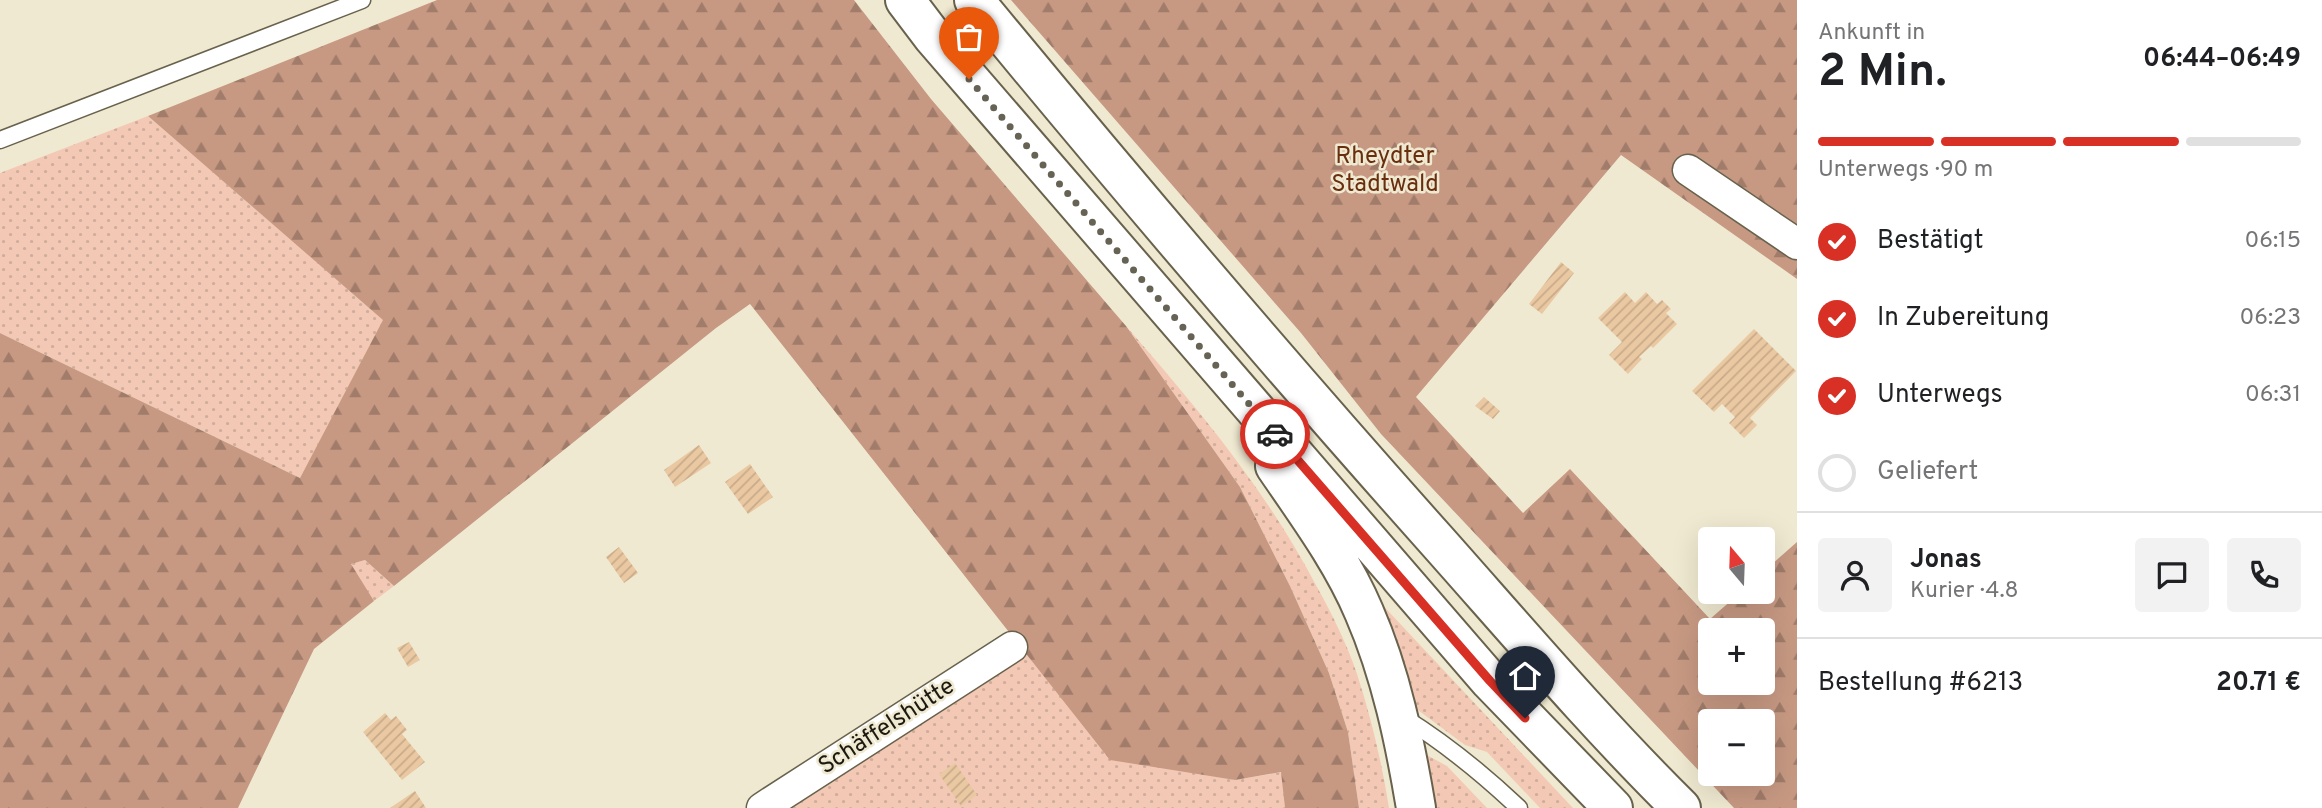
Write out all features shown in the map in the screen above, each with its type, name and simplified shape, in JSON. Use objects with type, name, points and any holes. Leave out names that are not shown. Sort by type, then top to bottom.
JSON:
[{"type":"highway","points":[[905,0],[933,37],[1148,288],[1490,681],[1613,808]]},
{"type":"highway","points":[[974,0],[1145,207],[1323,414],[1489,601],[1681,808]]},
{"type":"highway","points":[[1148,288],[1198,352],[1324,537],[1364,611],[1398,714],[1416,808]]},
{"type":"street","points":[[1688,170],[1797,244]]},
{"type":"street","name":"Schäffelshütte","points":[[762,808],[1012,647]]},
{"type":"lane","points":[[0,140],[362,0]]},
{"type":"lane","points":[[1398,714],[1428,733],[1484,776],[1519,808]]},
{"type":"shaded area","points":[[148,116],[384,320],[300,478],[0,333],[0,173]]},
{"type":"shaded area","points":[[1126,326],[1205,419],[1253,483],[1323,597],[1357,674],[1376,740],[1389,808],[1359,808],[1348,732],[1329,673],[1290,586],[1240,487]]},
{"type":"shaded area","points":[[365,560],[394,586],[374,601],[350,564]]},
{"type":"shaded area","points":[[1345,565],[1573,808],[1540,808],[1487,752],[1465,745],[1407,702]]},
{"type":"shaded area","points":[[1018,645],[1234,780],[1282,772],[1285,808],[768,808]]},
{"type":"shaded area","points":[[1416,749],[1447,766],[1487,808],[1424,808]]},
{"type":"green space","points":[[437,0],[854,0],[931,99],[1126,326],[1240,487],[1290,586],[1329,673],[1348,732],[1359,808],[1285,808],[1281,772],[1235,780],[1110,760],[750,304],[716,328],[394,586],[365,560],[351,564],[374,601],[314,649],[238,808],[0,808],[0,333],[300,478],[383,320],[148,116]]},
{"type":"green space","name":"Rheydter Stadtwald","points":[[1011,0],[1797,0],[1797,279],[1621,155],[1416,397],[1523,513],[1570,469],[1709,618],[1698,618],[1698,695],[1775,695],[1775,618],[1711,618],[1727,604],[1775,604],[1775,561],[1797,542],[1797,808],[1734,808],[1713,786],[1775,786],[1775,709],[1698,709],[1698,770],[1381,434],[1301,333]]},
{"type":"building","points":[[1561,262],[1574,273],[1542,314],[1529,304]]},
{"type":"building","points":[[1625,292],[1635,303],[1646,292],[1657,304],[1662,300],[1671,309],[1666,313],[1677,324],[1653,348],[1651,346],[1639,357],[1642,359],[1628,374],[1609,355],[1622,342],[1598,318]]},
{"type":"building","points":[[1754,329],[1796,371],[1750,418],[1757,425],[1744,438],[1729,423],[1735,417],[1722,404],[1714,412],[1692,391]]},
{"type":"building","points":[[1484,397],[1500,411],[1493,419],[1475,406]]},
{"type":"building","points":[[699,445],[711,463],[675,487],[664,470]]},
{"type":"building","points":[[750,464],[773,497],[748,514],[725,482]]},
{"type":"building","points":[[619,547],[638,573],[624,583],[606,557]]},
{"type":"building","points":[[409,642],[420,660],[408,667],[397,648]]},
{"type":"building","points":[[385,713],[391,720],[396,716],[407,730],[402,734],[425,762],[402,780],[363,732]]},
{"type":"building","points":[[955,763],[977,795],[961,806],[939,774]]},
{"type":"building","points":[[415,791],[426,808],[390,808]]},
{"type":"way so far","points":[[969,79],[1275,434]]},
{"type":"route","points":[[1275,434],[1525,718]]}]
